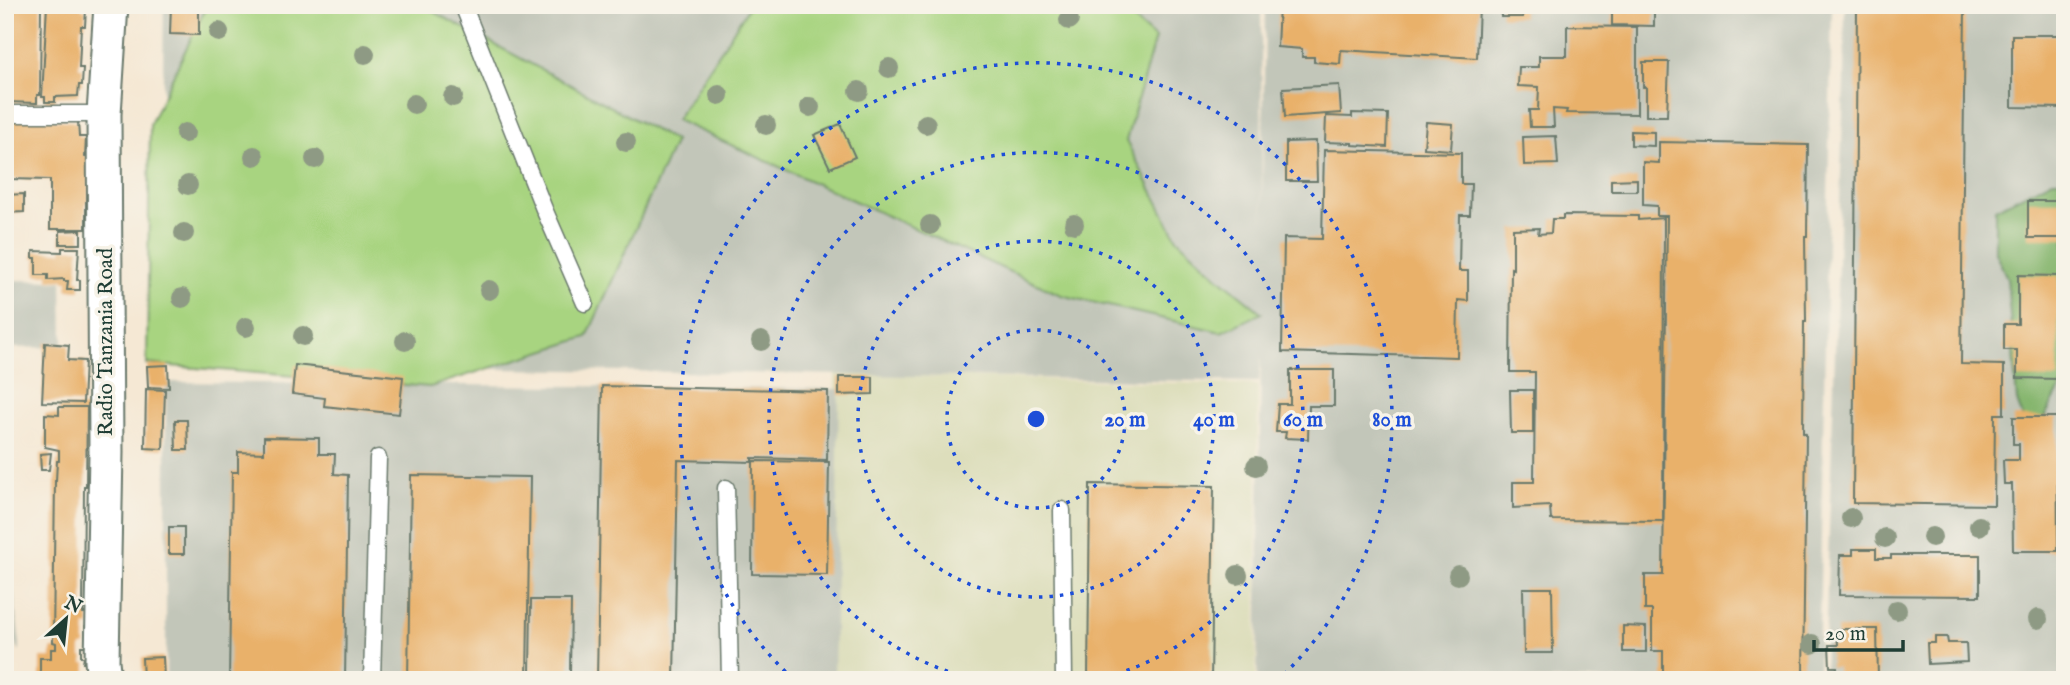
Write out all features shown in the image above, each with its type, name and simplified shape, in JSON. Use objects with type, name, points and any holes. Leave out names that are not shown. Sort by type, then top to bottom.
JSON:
[{"type":"street","name":"Radio Tanzania Road","points":[[104,680],[104,114],[111,5]]},
{"type":"lane","points":[[463,5],[585,303]]},
{"type":"lane","points":[[5,114],[104,114]]},
{"type":"lane","points":[[372,680],[378,458]]},
{"type":"lane","points":[[726,488],[730,680]]},
{"type":"lane","points":[[1062,510],[1063,680]]},
{"type":"shaded area","points":[[164,5],[1261,5],[1262,224],[1265,5],[1832,5],[1818,680],[1257,680],[1261,354],[1259,382],[159,363]]},
{"type":"shaded area","points":[[1845,5],[2065,5],[2065,680],[1824,680]]},
{"type":"shaded area","points":[[5,280],[62,281],[63,347],[5,348]]},
{"type":"shaded area","points":[[835,374],[1258,385],[1256,680],[832,680]]},
{"type":"shaded area","points":[[166,382],[839,389],[834,680],[166,680]]},
{"type":"shaded area","points":[[5,516],[20,644],[20,651],[5,628]]},
{"type":"green space","points":[[207,5],[421,5],[675,141],[587,337],[430,387],[147,364],[150,124]]},
{"type":"green space","points":[[750,5],[1117,5],[1155,38],[1126,141],[1177,239],[1262,313],[1221,332],[1061,295],[676,120]]},
{"type":"green space","points":[[2053,180],[2065,180],[2065,380],[2031,441],[2017,401],[2007,278],[1995,252],[1995,209]]},
{"type":"building","points":[[5,5],[41,5],[40,95],[37,95],[37,103],[7,102]]},
{"type":"building","points":[[47,5],[82,5],[82,9],[86,9],[85,26],[81,26],[79,68],[83,68],[82,85],[79,85],[78,96],[55,97],[55,102],[45,102],[45,97],[42,97]]},
{"type":"building","points":[[171,5],[199,5],[199,35],[170,34]]},
{"type":"building","points":[[1279,5],[1479,5],[1477,58],[1341,50],[1340,64],[1314,62],[1314,57],[1302,57],[1302,49],[1277,47]]},
{"type":"building","points":[[1501,5],[1523,5],[1523,17],[1501,17]]},
{"type":"building","points":[[1857,5],[1965,5],[1961,364],[2004,365],[2004,414],[1995,414],[1994,505],[1853,503]]},
{"type":"building","points":[[1612,8],[1654,9],[1654,26],[1612,25]]},
{"type":"building","points":[[1567,26],[1637,27],[1637,114],[1566,113],[1567,110],[1553,109],[1554,127],[1530,127],[1529,110],[1538,110],[1539,87],[1518,86],[1519,67],[1539,67],[1539,56],[1567,56]]},
{"type":"building","points":[[2012,35],[2065,35],[2065,108],[2012,107]]},
{"type":"building","points":[[1643,62],[1669,62],[1667,116],[1646,116]]},
{"type":"building","points":[[1339,85],[1341,113],[1285,117],[1283,88]]},
{"type":"building","points":[[1352,113],[1388,114],[1387,147],[1325,142],[1326,116],[1352,117]]},
{"type":"building","points":[[12,115],[78,122],[79,137],[86,137],[85,157],[90,158],[86,229],[50,229],[50,180],[10,179]]},
{"type":"building","points":[[1426,122],[1453,124],[1451,150],[1424,148]]},
{"type":"building","points":[[840,124],[855,157],[830,168],[814,135]]},
{"type":"building","points":[[1631,131],[1654,132],[1654,146],[1631,145]]},
{"type":"building","points":[[1556,136],[1558,164],[1524,165],[1523,137]]},
{"type":"building","points":[[1316,141],[1317,181],[1286,181],[1286,142]]},
{"type":"building","points":[[1659,142],[1808,145],[1804,322],[1803,433],[1806,434],[1803,680],[1663,680],[1663,651],[1652,651],[1652,610],[1645,610],[1645,575],[1663,575],[1667,216],[1657,216],[1657,206],[1643,205],[1643,162],[1659,163]]},
{"type":"building","points":[[1324,150],[1461,153],[1461,184],[1471,184],[1470,215],[1460,215],[1459,271],[1468,271],[1468,301],[1458,300],[1457,357],[1282,352],[1284,238],[1322,239]]},
{"type":"building","points":[[1637,179],[1637,191],[1611,191],[1611,180]]},
{"type":"building","points":[[24,194],[24,212],[5,213],[5,195]]},
{"type":"building","points":[[2028,201],[2065,201],[2065,238],[2028,238]]},
{"type":"building","points":[[1563,215],[1638,216],[1638,220],[1664,218],[1663,521],[1551,520],[1550,506],[1513,508],[1513,482],[1534,482],[1535,372],[1510,372],[1513,229],[1539,228],[1538,234],[1551,233],[1552,219],[1563,219]]},
{"type":"building","points":[[81,230],[81,244],[60,244],[60,231]]},
{"type":"building","points":[[62,248],[79,248],[77,280],[80,280],[80,290],[67,290],[68,281],[64,279],[48,280],[48,275],[36,275],[36,258],[33,258],[33,251],[62,252]]},
{"type":"building","points":[[2018,275],[2059,276],[2058,379],[2017,378],[2017,350],[2004,350],[2004,324],[2018,324]]},
{"type":"building","points":[[45,343],[69,345],[68,360],[85,361],[83,403],[42,402]]},
{"type":"building","points":[[168,365],[169,388],[148,387],[147,366]]},
{"type":"building","points":[[295,365],[403,377],[399,414],[324,406],[325,398],[292,394]]},
{"type":"building","points":[[1290,370],[1334,370],[1334,406],[1309,406],[1308,439],[1285,438],[1286,432],[1276,432],[1278,404],[1290,404]]},
{"type":"building","points":[[839,377],[873,377],[873,394],[839,395]]},
{"type":"building","points":[[602,386],[828,391],[827,460],[678,460],[674,680],[597,680]]},
{"type":"building","points":[[146,389],[165,390],[163,449],[145,448]]},
{"type":"building","points":[[1510,390],[1533,390],[1533,433],[1511,433]]},
{"type":"building","points":[[59,407],[87,407],[83,613],[89,613],[89,626],[85,626],[85,646],[81,646],[81,657],[84,657],[83,663],[86,663],[86,676],[83,676],[83,680],[40,680],[40,658],[51,658],[51,649],[56,649],[56,643],[53,642],[55,481],[59,450],[45,447],[45,414],[59,415]]},
{"type":"building","points":[[2013,417],[2057,417],[2058,551],[2013,551],[2012,484],[2004,484],[2003,460],[2019,460],[2019,444],[2013,444]]},
{"type":"building","points":[[175,420],[187,420],[188,450],[176,450]]},
{"type":"building","points":[[264,437],[319,438],[319,454],[335,454],[334,474],[348,475],[345,680],[229,680],[232,472],[238,472],[238,452],[264,453]]},
{"type":"building","points":[[51,453],[49,470],[41,470],[40,454]]},
{"type":"building","points":[[753,461],[829,462],[827,575],[752,574]]},
{"type":"building","points":[[411,475],[530,477],[527,680],[408,680]]},
{"type":"building","points":[[1090,484],[1214,486],[1211,680],[1088,680]]},
{"type":"building","points":[[169,527],[184,527],[184,554],[169,554]]},
{"type":"building","points":[[1853,549],[1876,549],[1876,558],[1891,558],[1891,555],[1980,555],[1980,596],[1839,595],[1840,555],[1853,555]]},
{"type":"building","points":[[1523,588],[1552,588],[1553,653],[1524,653]]},
{"type":"building","points":[[531,600],[571,600],[570,674],[530,674]]},
{"type":"building","points":[[1623,626],[1646,627],[1646,652],[1623,652]]},
{"type":"building","points":[[1837,629],[1877,629],[1878,680],[1812,680],[1811,672],[1837,672],[1837,667],[1830,667],[1829,645],[1838,645]]},
{"type":"building","points":[[1935,637],[1947,637],[1948,643],[1966,643],[1967,662],[1928,664],[1927,643],[1935,643]]},
{"type":"building","points":[[163,657],[164,680],[143,680],[142,658]]}]
